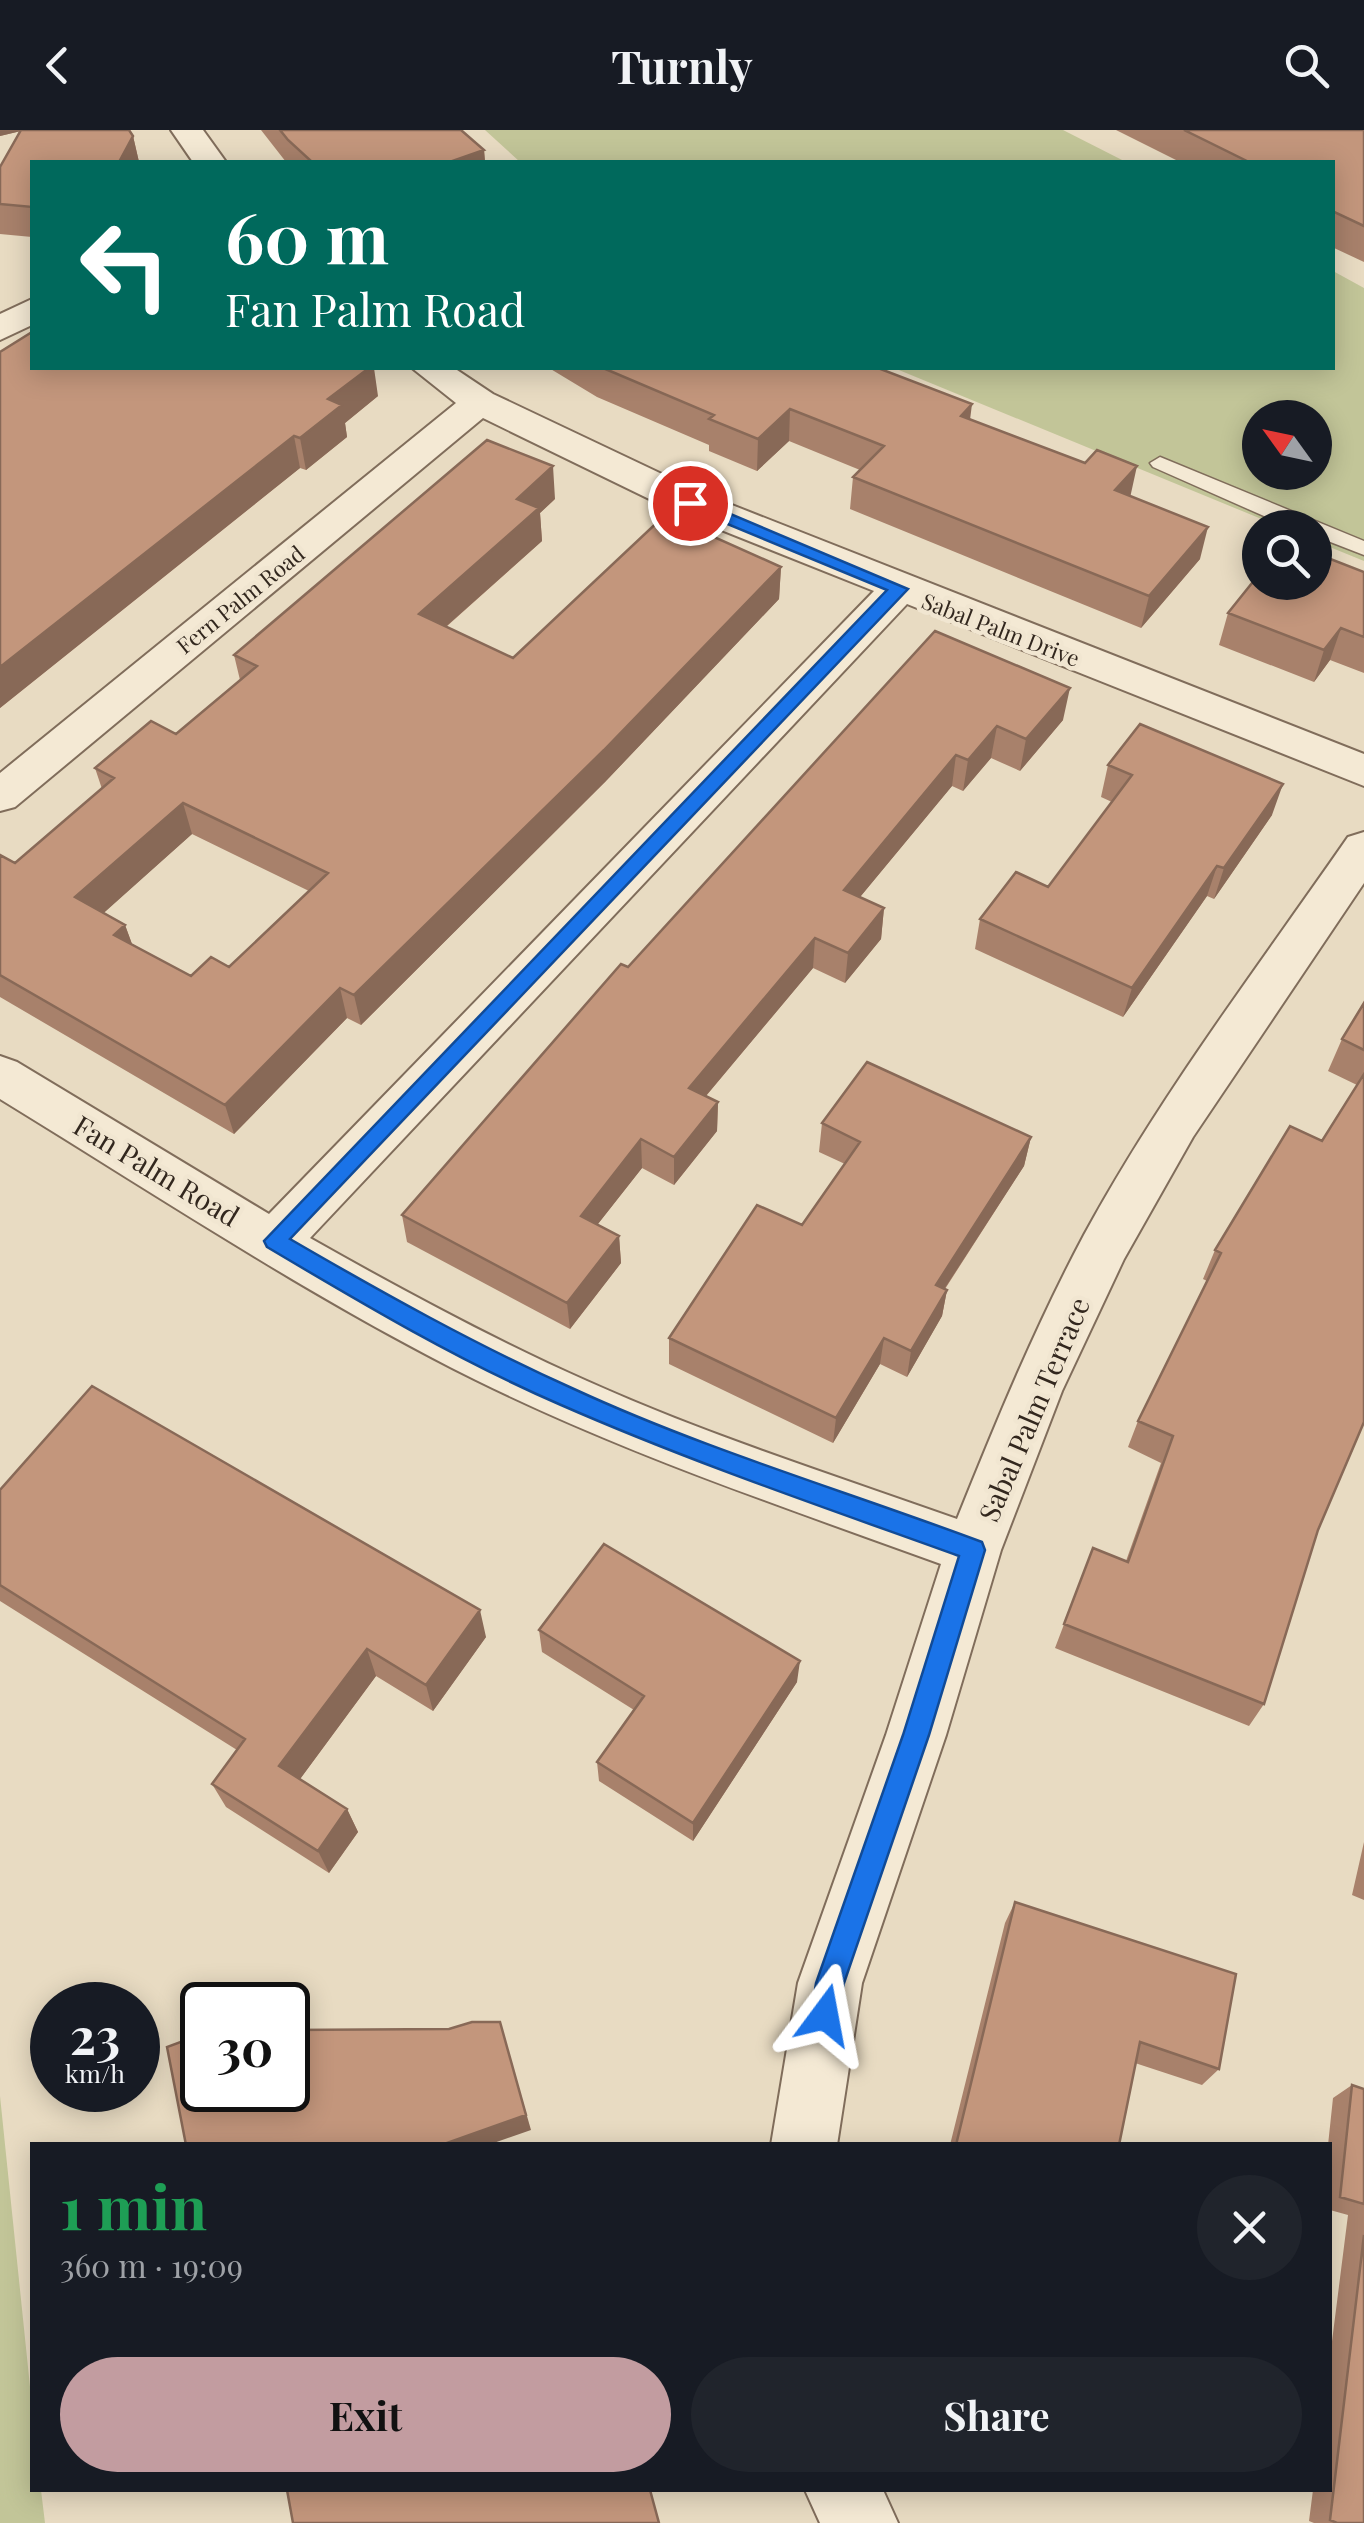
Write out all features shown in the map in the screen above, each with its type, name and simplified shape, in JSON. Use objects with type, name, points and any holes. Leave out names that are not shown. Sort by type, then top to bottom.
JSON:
[{"type":"street","points":[[187,130],[208,160]]},
{"type":"street","points":[[0,329],[30,311]]},
{"type":"street","name":"Sabal Palm Drive","points":[[433,370],[480,402],[690,503],[1364,771]]},
{"type":"street","name":"Fern Palm Road","points":[[0,796],[480,402]]},
{"type":"street","points":[[275,1241],[899,589]]},
{"type":"street","name":"Sabal Palm Terrace","points":[[804,2142],[830,1983],[916,1735],[973,1550],[1035,1391],[1104,1249],[1176,1123],[1364,848]]},
{"type":"street","name":"Fan Palm Road","points":[[0,1075],[407,1318],[566,1397],[682,1445],[973,1550]]},
{"type":"street","points":[[842,2492],[862,2523]]},
{"type":"lane","points":[[1160,464],[1269,510]]},
{"type":"lane","points":[[1332,536],[1364,548]]},
{"type":"green space","points":[[485,130],[1063,130],[1122,160],[518,160]]},
{"type":"green space","points":[[1335,272],[1364,288],[1364,561],[1332,548],[1332,510],[1242,511],[899,370],[1335,370]]},
{"type":"green space","points":[[0,2096],[30,2387],[30,2492],[41,2492],[45,2523],[0,2523]]},
{"type":"building","points":[[21,130],[129,130],[133,136],[120,160],[30,160],[30,207],[0,204],[0,167]]},
{"type":"building","points":[[280,130],[461,130],[484,150],[455,160],[310,160]]},
{"type":"building","points":[[1184,130],[1364,130],[1364,226],[1335,212],[1335,160],[1245,160]]},
{"type":"building","points":[[30,333],[30,370],[366,370],[328,399],[342,405],[300,438],[294,436],[0,667],[0,352]]},
{"type":"building","points":[[608,370],[883,370],[972,404],[961,416],[1085,463],[1097,450],[1137,466],[1115,490],[1208,527],[1149,596],[853,477],[884,446],[790,409],[758,439],[709,419],[714,415]]},
{"type":"building","points":[[487,440],[553,466],[517,499],[539,508],[419,614],[513,658],[665,515],[781,567],[604,750],[354,995],[340,988],[225,1105],[0,975],[0,855],[15,863],[114,778],[95,768],[151,721],[176,734],[257,666],[234,655]],"holes":[[[183,803],[328,873],[229,967],[211,957],[191,976],[114,935],[125,925],[75,897]]]},
{"type":"building","points":[[1332,560],[1364,572],[1364,637],[1341,628],[1324,650],[1228,613],[1242,596],[1242,600],[1332,600]]},
{"type":"building","points":[[935,631],[1070,688],[1026,739],[997,726],[968,760],[956,755],[844,890],[884,908],[848,953],[815,938],[689,1088],[718,1102],[674,1157],[641,1139],[581,1216],[619,1236],[567,1303],[402,1215],[621,964],[628,967]]},
{"type":"building","points":[[1140,724],[1283,784],[1224,868],[1217,866],[1132,988],[980,919],[1016,872],[1048,887],[1132,775],[1108,765]]},
{"type":"building","points":[[1364,1003],[1364,1050],[1342,1039]]},
{"type":"building","points":[[867,1062],[1031,1137],[936,1285],[947,1290],[911,1351],[884,1338],[836,1418],[669,1338],[757,1205],[802,1225],[860,1142],[822,1123]]},
{"type":"building","points":[[1364,1074],[1364,1422],[1318,1530],[1264,1704],[1064,1624],[1093,1548],[1128,1562],[1173,1436],[1138,1421],[1221,1253],[1215,1250],[1290,1126],[1322,1141]]},
{"type":"building","points":[[92,1386],[480,1610],[426,1685],[367,1649],[279,1766],[347,1809],[318,1851],[212,1784],[245,1739],[0,1585],[0,1490]]},
{"type":"building","points":[[604,1544],[800,1661],[693,1823],[597,1762],[644,1696],[539,1630]]},
{"type":"building","points":[[1015,1902],[1236,1974],[1219,2069],[1140,2042],[1120,2142],[957,2142]]},
{"type":"building","points":[[472,2022],[500,2022],[526,2115],[450,2142],[185,2142],[167,2047],[180,2042],[180,2112],[310,2112],[310,2030],[449,2029]]},
{"type":"building","points":[[1352,2085],[1364,2089],[1364,2204],[1340,2197]]},
{"type":"building","points":[[1364,2235],[1364,2523],[1337,2523],[1330,2520]]},
{"type":"building","points":[[287,2492],[651,2492],[659,2523],[293,2523]]},
{"type":"route","points":[[690,503],[899,589],[275,1241],[407,1318],[566,1397],[682,1445],[973,1550],[916,1735],[830,1983],[825,2015]]}]
